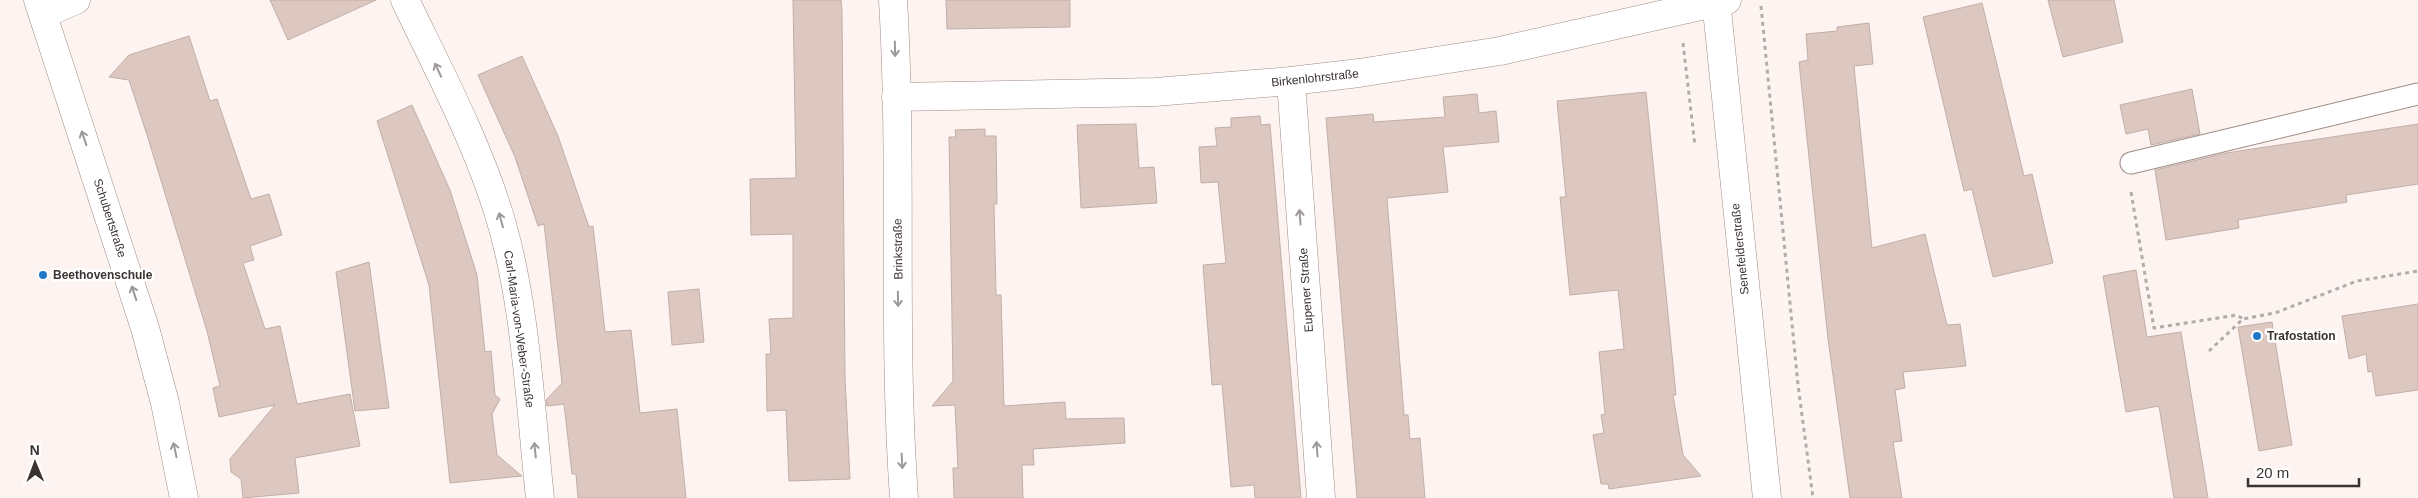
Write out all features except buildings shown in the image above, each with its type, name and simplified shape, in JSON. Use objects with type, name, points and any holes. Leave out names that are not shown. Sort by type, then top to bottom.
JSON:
[{"type":"street","points":[[41,7],[76,0]]},
{"type":"street","name":"Carl-Maria-von-Weber-Straße","points":[[405,0],[482,163],[511,257],[520,318],[540,498]]},
{"type":"street","name":"Brinkstraße","points":[[893,0],[896,97],[899,415],[904,498]]},
{"type":"street","name":"Birkenlohrstraße","points":[[896,97],[1154,92],[1290,81],[1359,73],[1500,51],[1720,1]]},
{"type":"street","name":"Senefelderstraße","points":[[1720,1],[1767,498]]},
{"type":"street","name":"Schubertstraße","points":[[41,7],[146,328],[165,403],[184,498]]},
{"type":"street","name":"Eupener Straße","points":[[1290,81],[1321,498]]},
{"type":"lane","points":[[2131,163],[2418,94]]},
{"type":"path","points":[[1760,0],[1798,385],[1812,498]]},
{"type":"path","points":[[2131,163],[2128,178],[2154,328],[2237,315],[2243,319]]},
{"type":"path","points":[[2209,351],[2243,319],[2275,313],[2357,281],[2418,271]]},
{"type":"place","name":"Beethovenschule","points":[[43,275]]},
{"type":"place","name":"Trafostation","points":[[2257,336]]}]
